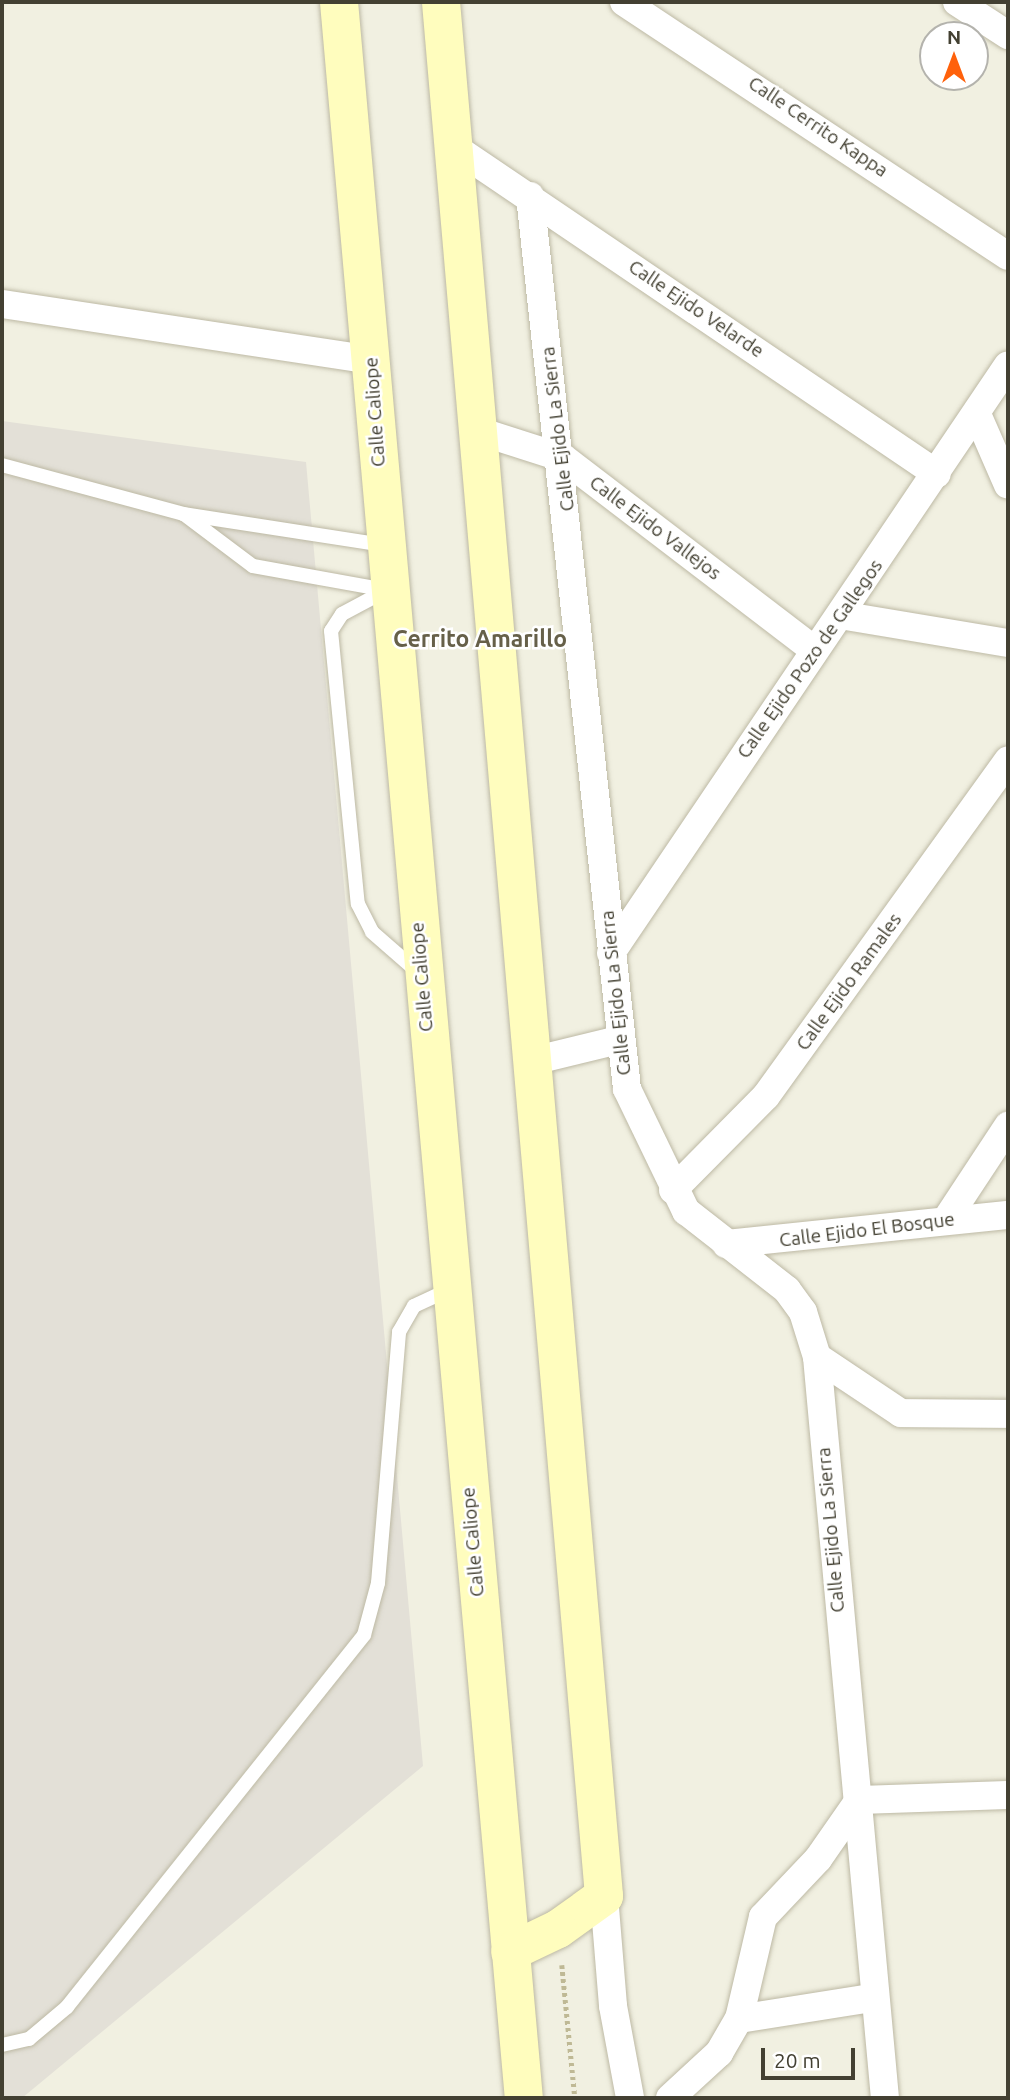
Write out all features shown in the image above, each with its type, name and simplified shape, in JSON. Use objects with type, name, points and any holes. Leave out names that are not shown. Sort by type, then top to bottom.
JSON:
[{"type":"street","name":"Calle Caliope","points":[[339,2],[371,360],[387,590],[524,2098]]},
{"type":"street","points":[[441,2],[482,432],[536,1060],[613,2006],[630,2098]]},
{"type":"street","name":"Calle Cerrito Kappa","points":[[624,2],[1008,256]]},
{"type":"street","points":[[957,2],[1008,35]]},
{"type":"street","name":"Calle Ejido Velarde","points":[[454,146],[937,474]]},
{"type":"street","name":"Calle Ejido La Sierra","points":[[530,196],[563,458],[618,1040],[626,1089],[673,1190],[700,1226],[787,1290],[803,1312],[817,1357],[859,1800],[872,1998],[885,2098]]},
{"type":"street","points":[[2,304],[371,360]]},
{"type":"street","name":"Calle Ejido Pozo de Gallegos","points":[[611,953],[814,650],[937,474],[1008,365]]},
{"type":"street","points":[[977,414],[1008,485]]},
{"type":"street","name":"Calle Ejido Vallejos","points":[[482,432],[563,458],[814,650]]},
{"type":"street","points":[[840,615],[1008,643]]},
{"type":"street","name":"Calle Ejido Ramales","points":[[673,1190],[766,1096],[1008,760]]},
{"type":"street","points":[[536,1060],[618,1040]]},
{"type":"street","points":[[946,1220],[1008,1126]]},
{"type":"street","name":"Calle Ejido El Bosque","points":[[726,1244],[1008,1215]]},
{"type":"street","points":[[817,1357],[901,1413],[1008,1414]]},
{"type":"street","points":[[670,2098],[719,2053],[739,2020],[763,1917],[818,1859],[859,1800],[1008,1795]]},
{"type":"street","points":[[510,1952],[558,1929],[604,1896]]},
{"type":"street","points":[[739,2020],[872,1998]]},
{"type":"lane","points":[[2,465],[183,514],[385,546]]},
{"type":"lane","points":[[183,514],[253,566],[387,590]]},
{"type":"lane","points":[[387,590],[342,614],[331,631],[358,904],[372,932],[422,975]]},
{"type":"lane","points":[[2,2045],[29,2039],[67,2007],[364,1634],[377,1583],[399,1332],[414,1306],[450,1289]]},
{"type":"path","points":[[558,1929],[575,2098]]},
{"type":"shaded area","points":[[2,421],[306,462],[423,1766],[22,2098],[2,2098]]},
{"type":"district","name":"Cerrito Amarillo","points":[[480,639]]}]
